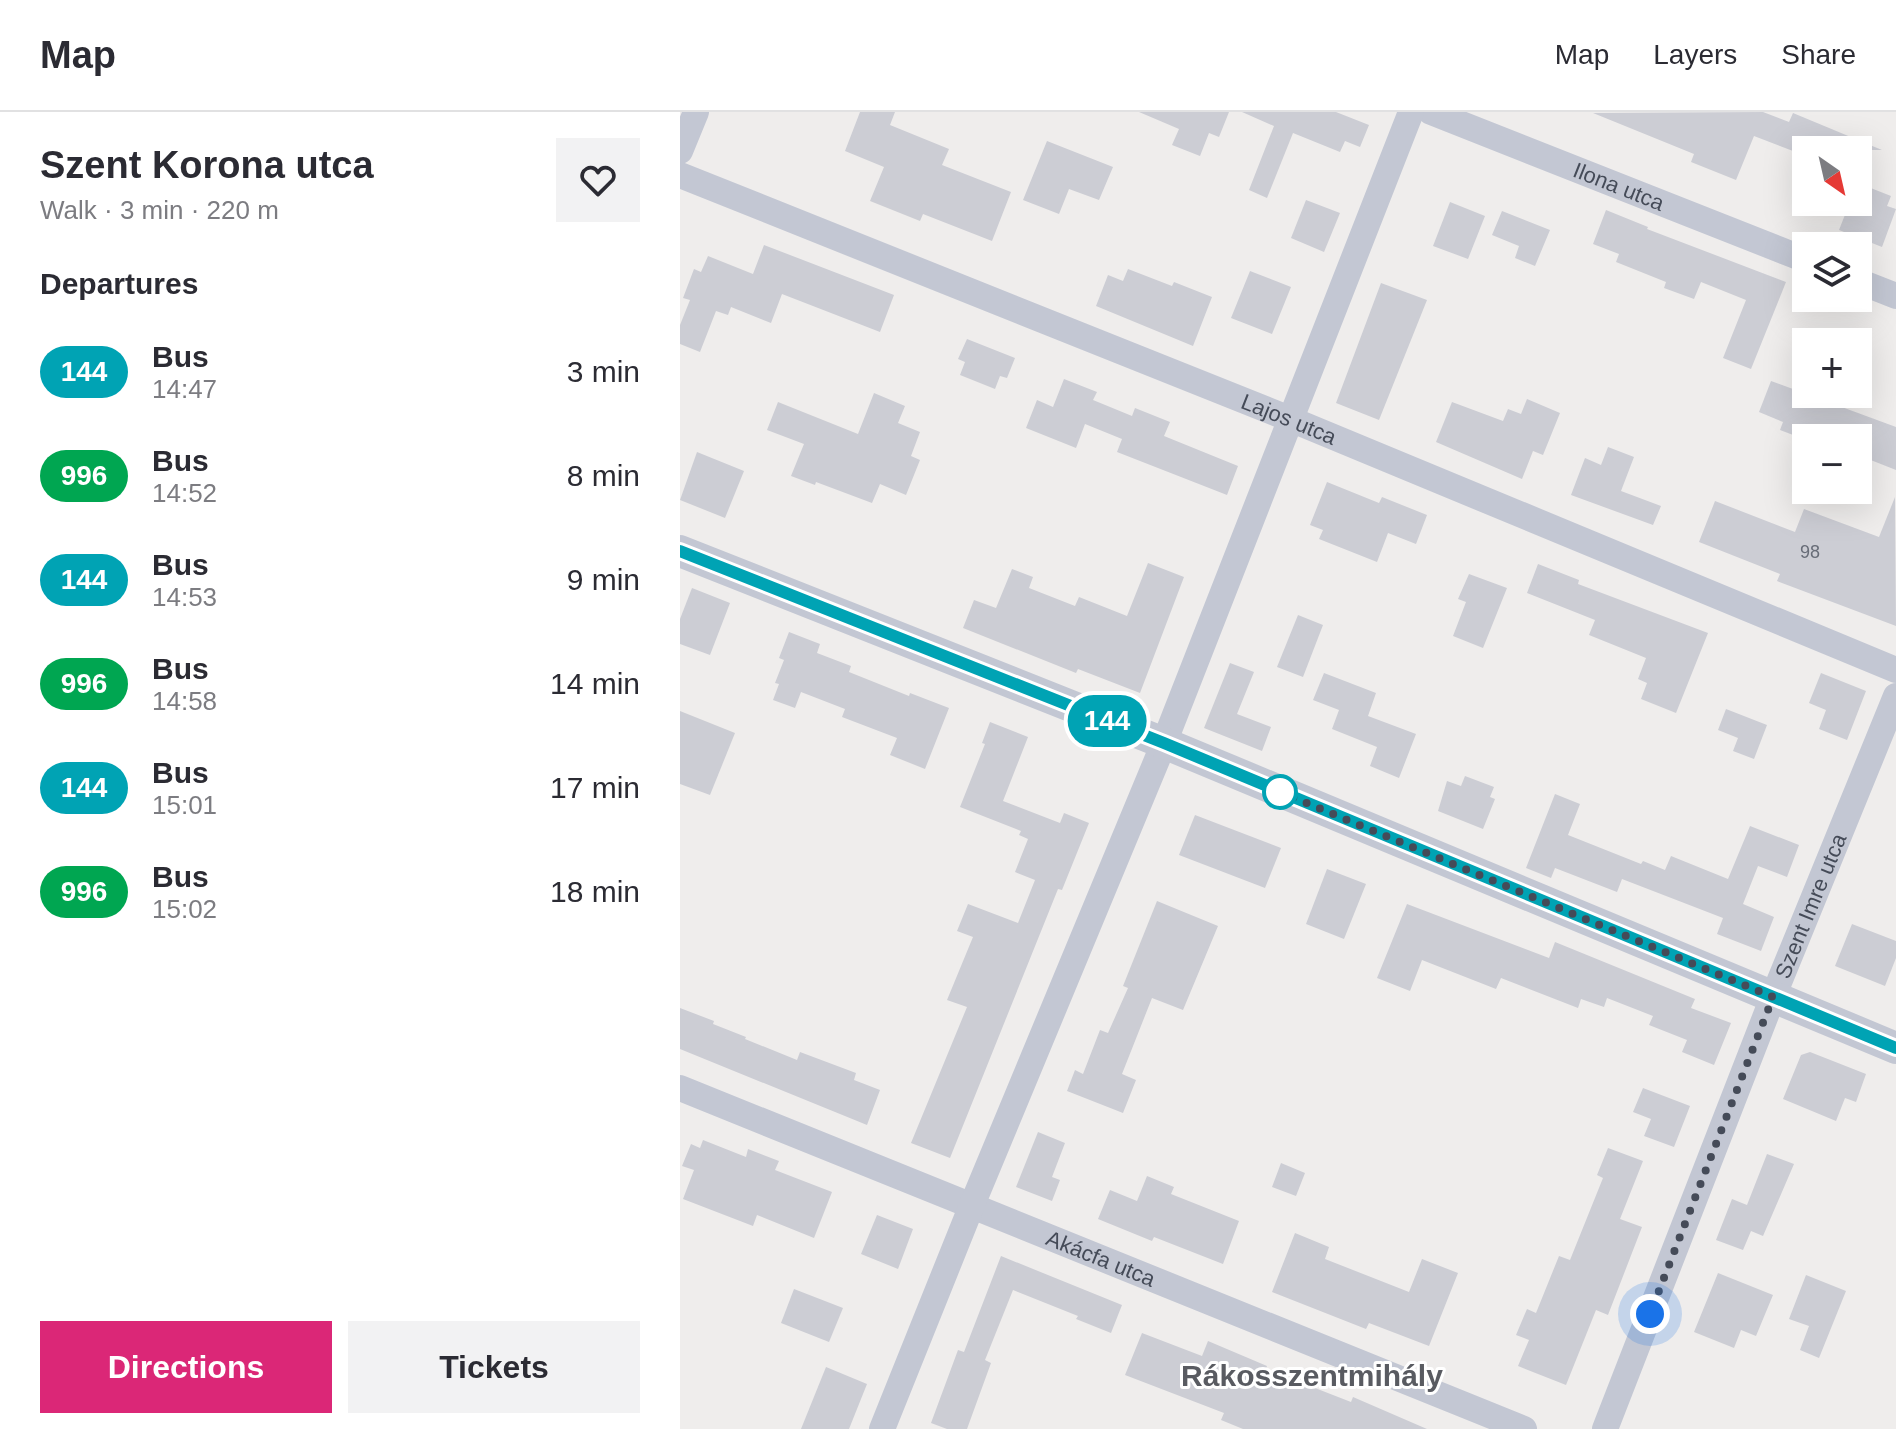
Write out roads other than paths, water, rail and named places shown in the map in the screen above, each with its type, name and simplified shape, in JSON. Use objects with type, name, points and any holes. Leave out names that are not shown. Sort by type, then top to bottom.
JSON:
[{"type":"street","points":[[680,151],[696,112]]},
{"type":"street","points":[[882,1429],[1164,743],[1411,112]]},
{"type":"street","name":"Ilona utca","points":[[1431,112],[1792,254]]},
{"type":"street","name":"Lajos utca","points":[[680,175],[1290,419],[1896,670]]},
{"type":"street","points":[[1872,287],[1896,296]]},
{"type":"street","points":[[680,551],[1164,743],[1896,1048]]},
{"type":"street","name":"Szent Imre utca","points":[[1605,1429],[1773,997],[1896,696]]},
{"type":"street","name":"Akácfa utca","points":[[680,1088],[1524,1429]]},
{"type":"district","name":"Rákosszentmihály","points":[[1312,1375]]}]
